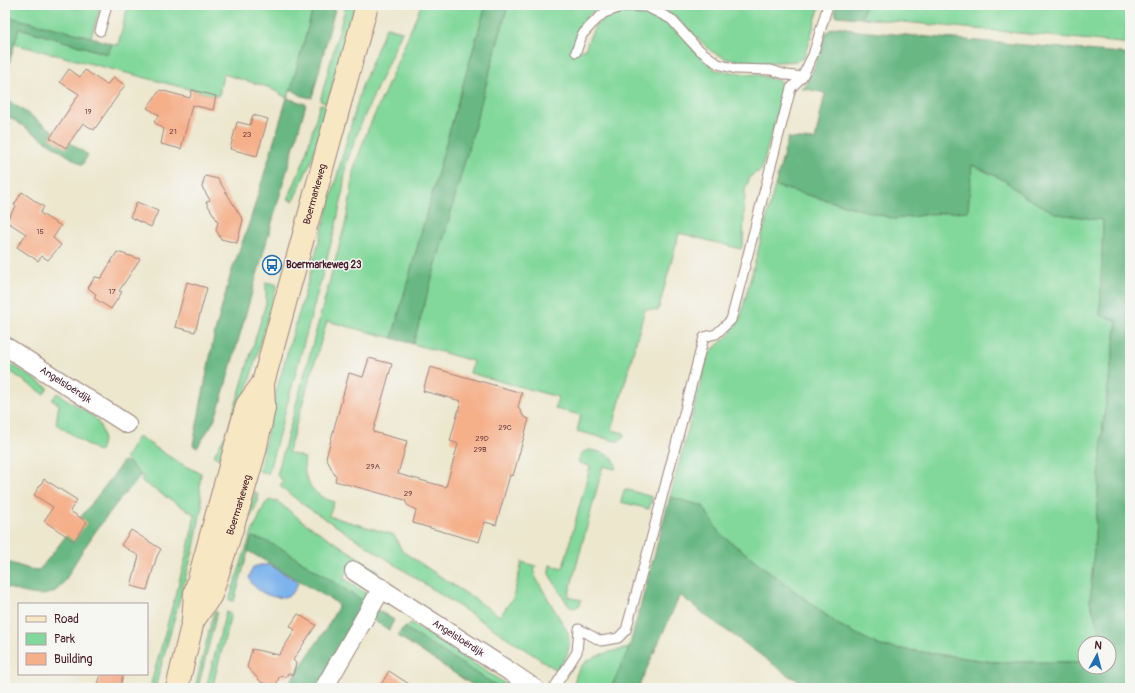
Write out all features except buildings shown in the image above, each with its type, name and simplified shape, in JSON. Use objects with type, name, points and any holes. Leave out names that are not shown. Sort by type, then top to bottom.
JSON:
[{"type":"street","name":"Boermarkeweg","points":[[177,688],[193,621],[211,596],[255,451],[264,408],[263,383],[367,5]]},
{"type":"street","name":"Angelsloërdijk","points":[[5,346],[128,424]]},
{"type":"street","name":"Angelsloërdijk","points":[[354,571],[534,688]]},
{"type":"street","points":[[324,688],[382,588]]},
{"type":"lane","points":[[100,31],[107,5]]},
{"type":"lane","points":[[554,688],[577,652],[579,629],[600,641],[618,638],[626,630],[704,337],[716,334],[731,320],[791,88],[802,77],[813,55],[828,5]]},
{"type":"lane","points":[[576,52],[582,35],[604,13],[624,6],[647,8],[671,19],[697,48],[718,64],[736,69],[771,70],[802,77]]},
{"type":"green space","points":[[5,5],[101,5],[91,37],[5,16]]},
{"type":"green space","points":[[128,5],[314,5],[291,89],[287,98],[268,87],[223,74],[219,96],[216,96],[14,44],[19,28],[107,54],[112,44],[118,45]]},
{"type":"green space","points":[[314,5],[336,5],[312,98],[302,96],[291,89]]},
{"type":"green space","points":[[346,5],[355,5],[328,103],[320,101]]},
{"type":"green space","points":[[421,5],[486,5],[392,338],[327,321],[288,452],[305,458],[304,468],[306,478],[311,487],[321,496],[334,502],[329,516],[394,535],[402,551],[500,616],[513,598],[522,562],[536,566],[534,572],[536,578],[568,633],[568,653],[563,662],[555,669],[304,505],[280,486],[283,481],[277,475],[346,221],[353,172],[366,134]]},
{"type":"green space","points":[[486,5],[508,5],[413,344],[392,338]]},
{"type":"green space","points":[[508,5],[605,5],[592,12],[587,17],[576,36],[573,50],[585,50],[595,26],[605,18],[617,12],[643,13],[664,21],[714,69],[759,75],[783,82],[779,95],[782,96],[761,171],[750,177],[745,190],[743,241],[741,249],[679,233],[658,311],[645,309],[612,430],[624,433],[624,437],[619,441],[577,431],[581,415],[555,409],[558,397],[470,373],[473,361],[413,344]]},
{"type":"green space","points":[[647,5],[820,5],[804,58],[795,61],[763,63],[727,59],[711,51],[673,15],[656,7]]},
{"type":"green space","points":[[835,5],[865,5],[862,18],[836,16]]},
{"type":"green space","points":[[865,5],[1130,5],[1130,46],[1122,43],[862,18]]},
{"type":"green space","points":[[5,16],[91,37],[112,44],[108,54],[19,28],[5,78]]},
{"type":"green space","points":[[386,27],[402,31],[361,124],[346,164],[342,197],[336,225],[268,474],[259,471],[276,391],[361,89]]},
{"type":"green space","points":[[843,27],[858,31],[1121,53],[1130,56],[1130,688],[815,688],[789,676],[680,595],[638,688],[611,688],[629,648],[670,497],[703,506],[719,533],[839,625],[880,646],[993,662],[1077,662],[1077,675],[1117,675],[1117,635],[1101,635],[1090,602],[1103,425],[1117,321],[1100,315],[1103,220],[1057,214],[1025,197],[1004,180],[972,165],[968,211],[895,219],[775,186],[788,138],[815,140],[825,93],[801,88],[806,84],[814,67],[826,33],[831,29]]},
{"type":"green space","points":[[5,98],[88,155],[82,165],[5,114]]},
{"type":"green space","points":[[287,98],[306,104],[220,404],[214,421],[197,448],[193,445],[214,336],[231,273],[250,221]]},
{"type":"green space","points":[[320,104],[327,106],[312,159],[293,201],[288,199],[304,161]]},
{"type":"green space","points":[[972,165],[1004,180],[1025,197],[1082,217],[1103,220],[1100,315],[1117,320],[1103,425],[1090,602],[1101,635],[1077,635],[1077,662],[993,662],[880,646],[839,625],[719,533],[703,506],[670,497],[707,359],[712,350],[729,335],[740,319],[775,186],[895,219],[931,214]]},
{"type":"green space","points":[[266,282],[277,285],[235,431],[222,460],[214,456],[229,427],[266,303]]},
{"type":"green space","points":[[5,360],[48,388],[44,394],[5,368]]},
{"type":"green space","points":[[57,393],[94,417],[100,425],[103,438],[99,452],[56,424],[59,404],[52,400]]},
{"type":"green space","points":[[138,437],[177,462],[201,473],[200,489],[202,505],[194,547],[155,688],[151,688],[151,684],[188,549],[195,515],[141,481],[143,477],[125,458]]},
{"type":"green space","points":[[590,450],[610,456],[616,467],[615,469],[603,466],[568,597],[581,600],[580,605],[575,608],[568,605],[549,574],[549,570],[550,565],[563,568],[590,467],[578,462],[585,451]]},
{"type":"green space","points":[[123,461],[128,462],[141,475],[99,526],[61,586],[50,594],[44,595],[30,594],[5,587],[5,561],[29,569],[38,570],[41,568]]},
{"type":"green space","points":[[625,489],[652,497],[649,509],[621,502]]},
{"type":"green space","points":[[255,491],[258,495],[258,501],[244,531],[222,597],[220,597]]},
{"type":"green space","points":[[272,500],[278,502],[302,521],[379,571],[376,576],[354,562],[343,578],[369,595],[368,604],[284,550],[251,541],[234,601],[229,600],[250,537],[265,504]]},
{"type":"green space","points":[[252,537],[266,541],[284,550],[368,604],[319,688],[286,688],[326,629],[338,607],[337,603],[248,551]]},
{"type":"green space","points":[[376,609],[394,620],[389,630],[370,618]]},
{"type":"green space","points":[[214,611],[217,612],[198,688],[195,688]]},
{"type":"green space","points":[[226,612],[231,614],[212,688],[206,688]]},
{"type":"green space","points":[[411,623],[512,688],[500,688],[405,628]]},
{"type":"green space","points":[[405,628],[500,688],[477,688],[398,636],[402,629]]},
{"type":"green space","points":[[629,648],[611,688],[574,688],[576,677],[585,662],[610,652]]},
{"type":"water","points":[[270,565],[298,582],[291,594],[285,597],[278,597],[265,594],[258,590],[252,584],[249,577],[253,567]]},
{"type":"place","name":"Boermarkeweg 23","points":[[272,265]]}]
